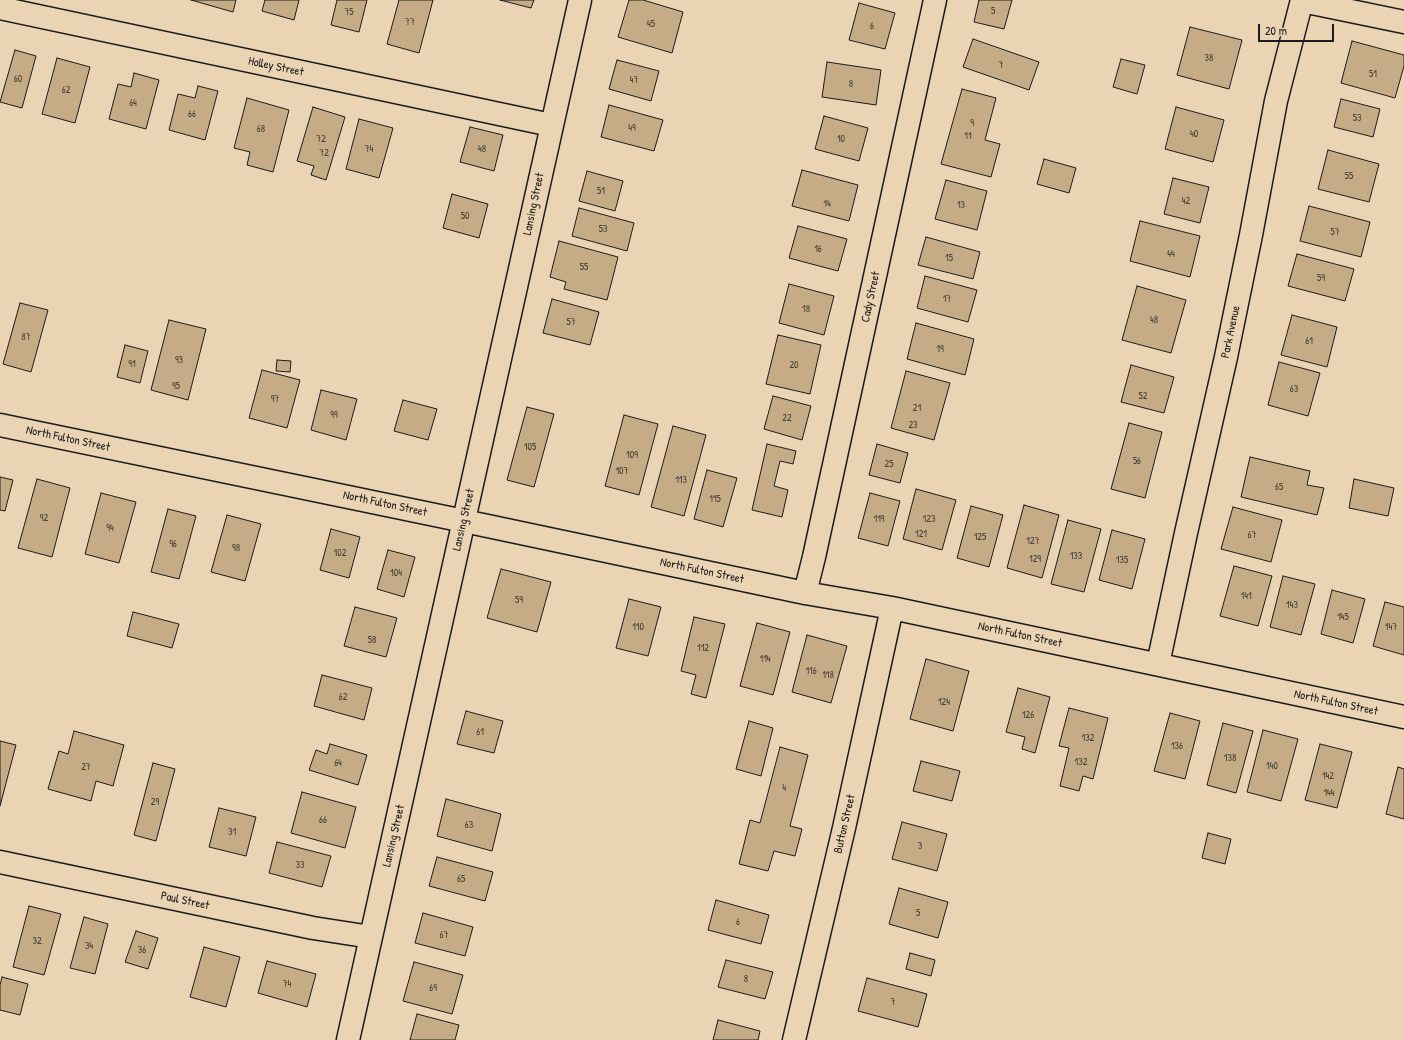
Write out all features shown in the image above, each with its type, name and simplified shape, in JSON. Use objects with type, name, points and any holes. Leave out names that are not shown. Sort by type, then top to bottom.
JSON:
[{"type":"street","name":"Lansing Street","points":[[348,1040],[580,0]]},
{"type":"street","name":"Cady Street","points":[[805,593],[818,542],[935,0]]},
{"type":"street","points":[[1302,0],[1404,22]]},
{"type":"street","name":"Park Avenue","points":[[1158,664],[1231,334],[1276,101],[1302,0]]},
{"type":"street","name":"Holley Street","points":[[0,8],[551,125]]},
{"type":"street","name":"North Fulton Street","points":[[0,425],[805,593],[892,608],[1404,717]]},
{"type":"street","name":"Button Street","points":[[794,1040],[844,828],[892,608]]},
{"type":"street","name":"Paul Street","points":[[0,862],[313,928],[371,937]]},
{"type":"building","points":[[191,0],[236,0],[233,12]]},
{"type":"building","points":[[265,0],[299,0],[294,20],[262,11]]},
{"type":"building","points":[[337,0],[367,0],[359,32],[331,25]]},
{"type":"building","points":[[399,0],[433,0],[419,53],[387,44]]},
{"type":"building","points":[[500,0],[534,0],[531,8]]},
{"type":"building","points":[[629,0],[643,0],[683,12],[672,53],[618,37]]},
{"type":"building","points":[[979,0],[1012,0],[1004,29],[974,22]]},
{"type":"building","points":[[859,3],[895,13],[885,49],[849,40]]},
{"type":"building","points":[[1190,27],[1242,40],[1229,89],[1177,75]]},
{"type":"building","points":[[973,39],[1039,62],[1029,90],[963,67]]},
{"type":"building","points":[[1352,41],[1404,55],[1404,66],[1395,98],[1341,83]]},
{"type":"building","points":[[15,50],[36,56],[22,108],[0,102]]},
{"type":"building","points":[[57,58],[90,67],[75,123],[42,114]]},
{"type":"building","points":[[1121,59],[1145,65],[1137,94],[1113,87]]},
{"type":"building","points":[[617,60],[659,71],[651,101],[609,89]]},
{"type":"building","points":[[827,62],[881,70],[876,105],[822,97]]},
{"type":"building","points":[[134,73],[159,80],[146,129],[109,119],[118,84],[131,87]]},
{"type":"building","points":[[198,86],[218,91],[205,140],[169,130],[178,94],[195,98]]},
{"type":"building","points":[[962,89],[996,98],[985,140],[1000,144],[991,177],[941,164]]},
{"type":"building","points":[[247,98],[289,110],[273,172],[247,165],[250,152],[234,148]]},
{"type":"building","points":[[1341,99],[1380,109],[1373,137],[1334,127]]},
{"type":"building","points":[[609,105],[663,120],[654,151],[601,137]]},
{"type":"building","points":[[313,107],[345,117],[326,180],[311,175],[314,166],[297,161]]},
{"type":"building","points":[[1176,107],[1224,120],[1213,162],[1165,149]]},
{"type":"building","points":[[824,116],[868,128],[859,161],[815,149]]},
{"type":"building","points":[[359,119],[393,128],[379,178],[346,169]]},
{"type":"building","points":[[470,127],[503,135],[494,171],[460,162]]},
{"type":"building","points":[[1328,150],[1379,164],[1369,202],[1318,189]]},
{"type":"building","points":[[1044,159],[1076,168],[1069,193],[1037,184]]},
{"type":"building","points":[[802,170],[858,185],[849,221],[792,206]]},
{"type":"building","points":[[587,171],[623,181],[615,211],[579,201]]},
{"type":"building","points":[[1173,178],[1209,187],[1200,223],[1164,214]]},
{"type":"building","points":[[946,180],[987,191],[977,230],[935,219]]},
{"type":"building","points":[[452,194],[488,204],[479,238],[443,228]]},
{"type":"building","points":[[1309,206],[1370,222],[1361,257],[1300,241]]},
{"type":"building","points":[[579,208],[634,223],[627,251],[572,236]]},
{"type":"building","points":[[1140,221],[1200,236],[1190,277],[1130,261]]},
{"type":"building","points":[[798,226],[847,239],[838,271],[789,258]]},
{"type":"building","points":[[926,237],[980,252],[973,279],[918,265]]},
{"type":"building","points":[[559,241],[618,257],[607,300],[564,289],[566,282],[550,277]]},
{"type":"building","points":[[1297,254],[1354,269],[1345,301],[1288,286]]},
{"type":"building","points":[[925,276],[977,290],[968,322],[917,308]]},
{"type":"building","points":[[789,284],[834,296],[824,335],[779,323]]},
{"type":"building","points":[[1137,286],[1186,300],[1171,353],[1122,340]]},
{"type":"building","points":[[552,299],[599,312],[590,345],[543,333]]},
{"type":"building","points":[[20,303],[48,310],[31,372],[3,364]]},
{"type":"building","points":[[1292,315],[1337,327],[1327,367],[1281,355]]},
{"type":"building","points":[[169,320],[206,329],[188,400],[151,390]]},
{"type":"building","points":[[916,323],[974,339],[965,375],[907,359]]},
{"type":"building","points":[[778,335],[821,345],[810,394],[766,384]]},
{"type":"building","points":[[125,345],[148,351],[140,383],[117,377]]},
{"type":"building","points":[[277,360],[291,361],[290,372],[276,371]]},
{"type":"building","points":[[1279,362],[1320,373],[1308,416],[1268,405]]},
{"type":"building","points":[[1131,365],[1174,377],[1164,413],[1121,402]]},
{"type":"building","points":[[262,370],[300,380],[287,428],[249,418]]},
{"type":"building","points":[[906,371],[950,383],[934,440],[891,428]]},
{"type":"building","points":[[321,390],[357,399],[346,440],[311,430]]},
{"type":"building","points":[[773,396],[811,406],[802,440],[764,429]]},
{"type":"building","points":[[403,400],[437,409],[428,440],[394,431]]},
{"type":"building","points":[[527,407],[554,414],[534,487],[507,480]]},
{"type":"building","points":[[624,415],[658,424],[639,495],[605,486]]},
{"type":"building","points":[[1129,423],[1162,432],[1145,498],[1111,489]]},
{"type":"building","points":[[673,426],[706,435],[684,516],[651,507]]},
{"type":"building","points":[[767,444],[796,451],[793,464],[780,461],[774,486],[788,490],[782,517],[752,510]]},
{"type":"building","points":[[877,444],[908,453],[900,483],[869,475]]},
{"type":"building","points":[[1250,457],[1310,471],[1307,485],[1324,488],[1317,515],[1241,497]]},
{"type":"building","points":[[707,470],[737,478],[723,527],[694,519]]},
{"type":"building","points":[[0,477],[13,480],[5,511],[0,510]]},
{"type":"building","points":[[37,479],[70,488],[52,557],[18,548]]},
{"type":"building","points":[[1354,479],[1394,488],[1388,516],[1349,508]]},
{"type":"building","points":[[916,489],[956,500],[942,550],[903,539]]},
{"type":"building","points":[[101,493],[136,502],[119,563],[85,554]]},
{"type":"building","points":[[870,493],[900,501],[888,546],[858,538]]},
{"type":"building","points":[[1024,505],[1059,515],[1042,578],[1007,568]]},
{"type":"building","points":[[971,506],[1003,515],[989,567],[957,558]]},
{"type":"building","points":[[1233,507],[1282,520],[1271,562],[1221,549]]},
{"type":"building","points":[[168,509],[196,516],[179,579],[151,572]]},
{"type":"building","points":[[227,515],[261,524],[245,581],[211,572]]},
{"type":"building","points":[[1068,520],[1101,529],[1084,592],[1051,584]]},
{"type":"building","points":[[331,529],[360,537],[349,578],[320,570]]},
{"type":"building","points":[[1112,530],[1145,539],[1132,589],[1099,580]]},
{"type":"building","points":[[388,550],[415,557],[404,597],[377,589]]},
{"type":"building","points":[[1234,566],[1272,576],[1258,626],[1220,616]]},
{"type":"building","points":[[501,569],[551,582],[537,632],[487,618]]},
{"type":"building","points":[[1283,576],[1315,584],[1301,635],[1270,627]]},
{"type":"building","points":[[1332,590],[1365,599],[1353,643],[1321,634]]},
{"type":"building","points":[[629,599],[661,607],[648,656],[616,648]]},
{"type":"building","points":[[1385,602],[1404,607],[1404,655],[1373,646]]},
{"type":"building","points":[[355,607],[397,618],[386,657],[344,646]]},
{"type":"building","points":[[133,612],[179,624],[172,648],[127,636]]},
{"type":"building","points":[[694,617],[725,624],[706,698],[691,694],[696,675],[681,671]]},
{"type":"building","points":[[757,623],[790,632],[773,695],[740,686]]},
{"type":"building","points":[[807,635],[847,646],[831,703],[792,692]]},
{"type":"building","points":[[926,659],[969,671],[953,731],[910,719]]},
{"type":"building","points":[[322,675],[372,688],[364,720],[314,706]]},
{"type":"building","points":[[1018,688],[1050,697],[1035,753],[1022,749],[1025,737],[1006,732]]},
{"type":"building","points":[[1069,708],[1108,718],[1093,779],[1083,776],[1079,791],[1060,786],[1069,748],[1059,746]]},
{"type":"building","points":[[466,711],[503,721],[494,753],[457,744]]},
{"type":"building","points":[[1170,713],[1200,721],[1185,779],[1154,771]]},
{"type":"building","points":[[749,721],[773,728],[761,776],[736,769]]},
{"type":"building","points":[[1223,723],[1253,731],[1236,793],[1207,785]]},
{"type":"building","points":[[1263,730],[1298,739],[1281,801],[1247,792]]},
{"type":"building","points":[[74,731],[124,745],[113,786],[96,781],[91,801],[48,789],[59,751],[68,754]]},
{"type":"building","points":[[0,741],[16,745],[0,806]]},
{"type":"building","points":[[330,744],[367,755],[358,785],[309,770],[316,750],[327,754]]},
{"type":"building","points":[[1320,744],[1352,752],[1337,808],[1305,800]]},
{"type":"building","points":[[780,747],[808,755],[790,826],[802,829],[795,856],[774,851],[768,871],[739,864],[750,820],[760,823]]},
{"type":"building","points":[[921,761],[960,771],[952,801],[913,791]]},
{"type":"building","points":[[153,763],[175,769],[156,841],[134,835]]},
{"type":"building","points":[[1398,767],[1404,769],[1404,819],[1386,814]]},
{"type":"building","points":[[302,792],[356,807],[345,848],[291,833]]},
{"type":"building","points":[[446,799],[501,814],[492,851],[437,836]]},
{"type":"building","points":[[219,808],[256,817],[246,856],[209,847]]},
{"type":"building","points":[[902,822],[947,834],[937,871],[892,859]]},
{"type":"building","points":[[1208,833],[1231,839],[1225,864],[1202,858]]},
{"type":"building","points":[[277,842],[331,856],[322,887],[269,873]]},
{"type":"building","points":[[437,857],[493,872],[485,901],[429,886]]},
{"type":"building","points":[[899,888],[948,902],[938,938],[889,924]]},
{"type":"building","points":[[716,900],[769,915],[761,944],[708,930]]},
{"type":"building","points":[[29,906],[61,914],[44,975],[13,967]]},
{"type":"building","points":[[423,913],[473,927],[465,956],[415,943]]},
{"type":"building","points":[[84,917],[108,924],[95,974],[70,968]]},
{"type":"building","points":[[136,931],[158,938],[148,969],[125,962]]},
{"type":"building","points":[[204,947],[240,957],[226,1007],[190,997]]},
{"type":"building","points":[[910,953],[935,960],[931,976],[906,969]]},
{"type":"building","points":[[726,960],[773,972],[765,999],[718,987]]},
{"type":"building","points":[[267,961],[316,974],[307,1007],[258,993]]},
{"type":"building","points":[[414,962],[463,975],[452,1014],[403,1001]]},
{"type":"building","points":[[2,977],[28,984],[20,1015],[0,1010],[0,985]]},
{"type":"building","points":[[867,978],[927,994],[918,1027],[858,1011]]},
{"type":"building","points":[[417,1014],[459,1025],[455,1040],[410,1040]]},
{"type":"building","points":[[718,1020],[760,1031],[758,1040],[713,1040]]}]
